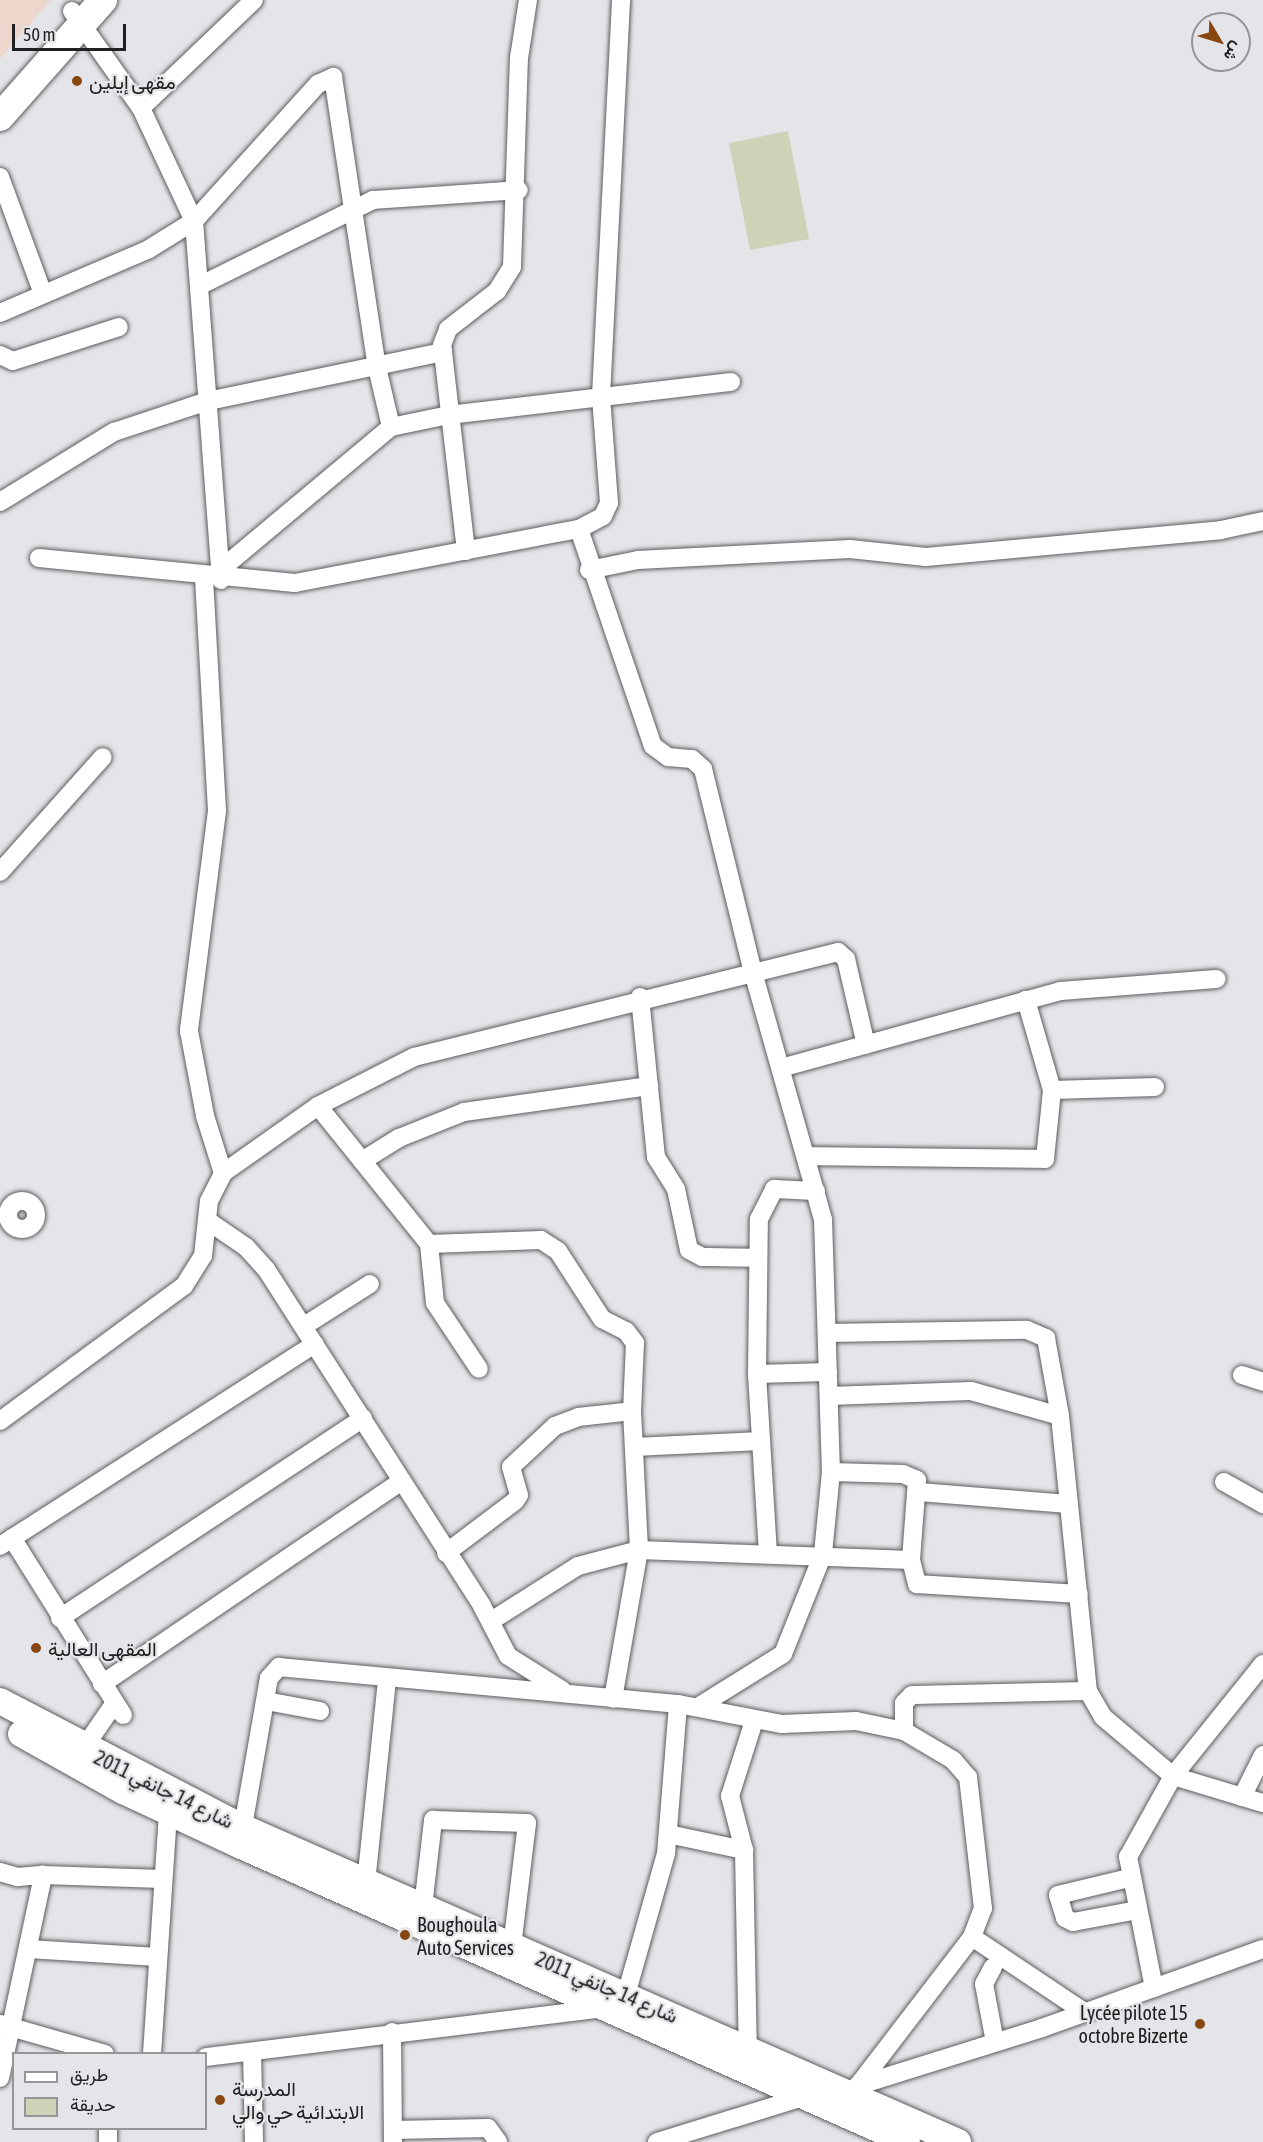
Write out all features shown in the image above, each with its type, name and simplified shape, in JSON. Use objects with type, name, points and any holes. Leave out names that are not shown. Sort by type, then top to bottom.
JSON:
[{"type":"main road","points":[[0,93],[79,11],[103,0]]},
{"type":"main road","points":[[0,117],[79,11]]},
{"type":"main road","name":"شارع 14 جانفي 2011","points":[[0,1701],[241,1837],[747,2060],[958,2142]]},
{"type":"main road","name":"شارع 14 جانفي 2011","points":[[0,1722],[168,1813],[366,1883],[513,1947],[617,2001]]},
{"type":"main road","name":"شارع 14 جانفي 2011","points":[[747,2060],[803,2097],[848,2098],[907,2142]]},
{"type":"street","points":[[141,108],[254,0]]},
{"type":"street","points":[[466,551],[443,352],[448,329],[497,291],[512,267],[519,190],[519,58],[528,0]]},
{"type":"street","points":[[39,558],[215,576],[320,581],[579,529],[603,516],[609,503],[601,396],[621,0]]},
{"type":"street","points":[[79,11],[141,108],[194,221],[203,284],[215,576],[218,811],[189,1031],[223,1173]]},
{"type":"street","points":[[0,313],[149,249],[194,221],[330,77],[338,84],[376,363],[391,427]]},
{"type":"street","points":[[0,177],[44,294]]},
{"type":"street","points":[[203,284],[353,206],[401,196],[519,190]]},
{"type":"street","points":[[0,356],[13,361],[119,327]]},
{"type":"street","points":[[0,502],[99,439],[208,401],[376,363],[443,352]]},
{"type":"street","points":[[215,576],[391,427],[449,415],[731,382]]},
{"type":"street","points":[[589,570],[638,560],[850,549],[926,557],[1221,530],[1263,521]]},
{"type":"street","points":[[579,529],[589,570],[653,747],[668,757],[692,759],[703,769],[753,972],[823,1219],[831,1472],[823,1554],[783,1654],[698,1707]]},
{"type":"street","points":[[0,872],[103,757]]},
{"type":"street","points":[[0,1421],[184,1286],[203,1256],[209,1201],[223,1173],[318,1106],[438,1048],[640,997],[842,953],[866,1045]]},
{"type":"street","points":[[781,1068],[1026,1000],[1076,990],[1217,979]]},
{"type":"street","points":[[640,997],[656,1156],[676,1189],[689,1251],[702,1257],[757,1258]]},
{"type":"street","points":[[807,1156],[1040,1162],[1049,1149],[1052,1090],[1026,1000]]},
{"type":"street","points":[[362,1161],[399,1138],[464,1112],[649,1086]]},
{"type":"street","points":[[1052,1090],[1155,1087]]},
{"type":"street","points":[[318,1106],[429,1244],[435,1303],[480,1369]]},
{"type":"street","points":[[768,1554],[757,1374],[759,1219],[768,1193],[781,1188],[816,1191]]},
{"type":"street","points":[[208,1221],[257,1257],[363,1418],[519,1667],[572,1695]]},
{"type":"street","points":[[429,1244],[518,1238],[549,1244],[602,1319],[632,1335],[632,1411],[639,1550],[614,1698]]},
{"type":"street","points":[[304,1326],[370,1284]]},
{"type":"street","points":[[827,1333],[1036,1332],[1046,1338],[1060,1416],[1088,1691],[1102,1717],[1173,1776],[1263,1803]]},
{"type":"street","points":[[83,1749],[118,1709],[60,1618],[6,1542],[315,1344]]},
{"type":"street","points":[[757,1374],[828,1372]]},
{"type":"street","points":[[1242,1375],[1263,1382]]},
{"type":"street","points":[[829,1396],[971,1391],[1060,1416]]},
{"type":"street","points":[[446,1553],[515,1501],[519,1495],[512,1467],[555,1426],[578,1417],[632,1411]]},
{"type":"street","points":[[60,1618],[363,1418]]},
{"type":"street","points":[[634,1448],[760,1441]]},
{"type":"street","points":[[831,1472],[911,1475],[919,1492],[911,1560],[913,1579],[922,1586],[1079,1594]]},
{"type":"street","points":[[102,1684],[402,1481]]},
{"type":"street","points":[[1224,1482],[1263,1504]]},
{"type":"street","points":[[919,1492],[1069,1504]]},
{"type":"street","points":[[491,1621],[578,1566],[639,1550],[823,1554],[911,1560]]},
{"type":"street","points":[[1154,1988],[1129,1878],[1133,1842],[1173,1776],[1263,1664]]},
{"type":"street","points":[[241,1837],[272,1670],[279,1667],[387,1680],[678,1704],[754,1721],[856,1721],[904,1731],[953,1760],[968,1777],[983,1892],[980,1921],[972,1937],[848,2098]]},
{"type":"street","points":[[366,1883],[387,1680]]},
{"type":"street","points":[[904,1731],[904,1703],[912,1695],[1088,1691]]},
{"type":"street","points":[[266,1701],[320,1711]]},
{"type":"street","points":[[207,2058],[617,2001],[657,1895],[668,1834],[678,1704]]},
{"type":"street","points":[[747,2060],[744,1850],[730,1796],[754,1721]]},
{"type":"street","points":[[1242,1797],[1263,1755]]},
{"type":"street","points":[[152,2052],[168,1813]]},
{"type":"street","points":[[423,1907],[433,1820],[526,1823],[513,1947]]},
{"type":"street","points":[[668,1834],[744,1850]]},
{"type":"street","points":[[0,1872],[18,1877],[42,1875],[162,1878]]},
{"type":"street","points":[[0,2078],[5,2025],[29,1950],[42,1875]]},
{"type":"street","points":[[1129,1878],[1058,1895],[1065,1918],[1073,1922],[1137,1910]]},
{"type":"street","points":[[972,1937],[1084,2012]]},
{"type":"street","points":[[848,2098],[995,2042],[1263,1949]]},
{"type":"street","points":[[29,1950],[157,1957]]},
{"type":"street","points":[[993,1967],[984,1984],[995,2042]]},
{"type":"street","points":[[5,2025],[98,2052]]},
{"type":"street","points":[[392,2032],[393,2136],[488,2128],[498,2142]]},
{"type":"street","points":[[252,2052],[254,2142]]},
{"type":"street","points":[[657,2142],[803,2097]]},
{"type":"shaded area","points":[[0,0],[51,0],[0,59]]},
{"type":"green space","points":[[788,131],[809,239],[750,250],[729,143]]},
{"type":"place","name":"مقهى إيلين","points":[[77,81]]},
{"type":"place","name":"المقهى العالية","points":[[36,1648]]},
{"type":"place","name":"Boughoula Auto Services","points":[[405,1935]]},
{"type":"place","name":"Lycée pilote 15 octobre Bizerte","points":[[1200,2024]]},
{"type":"place","name":"المدرسة الابتدائية حي والي","points":[[220,2100]]}]
